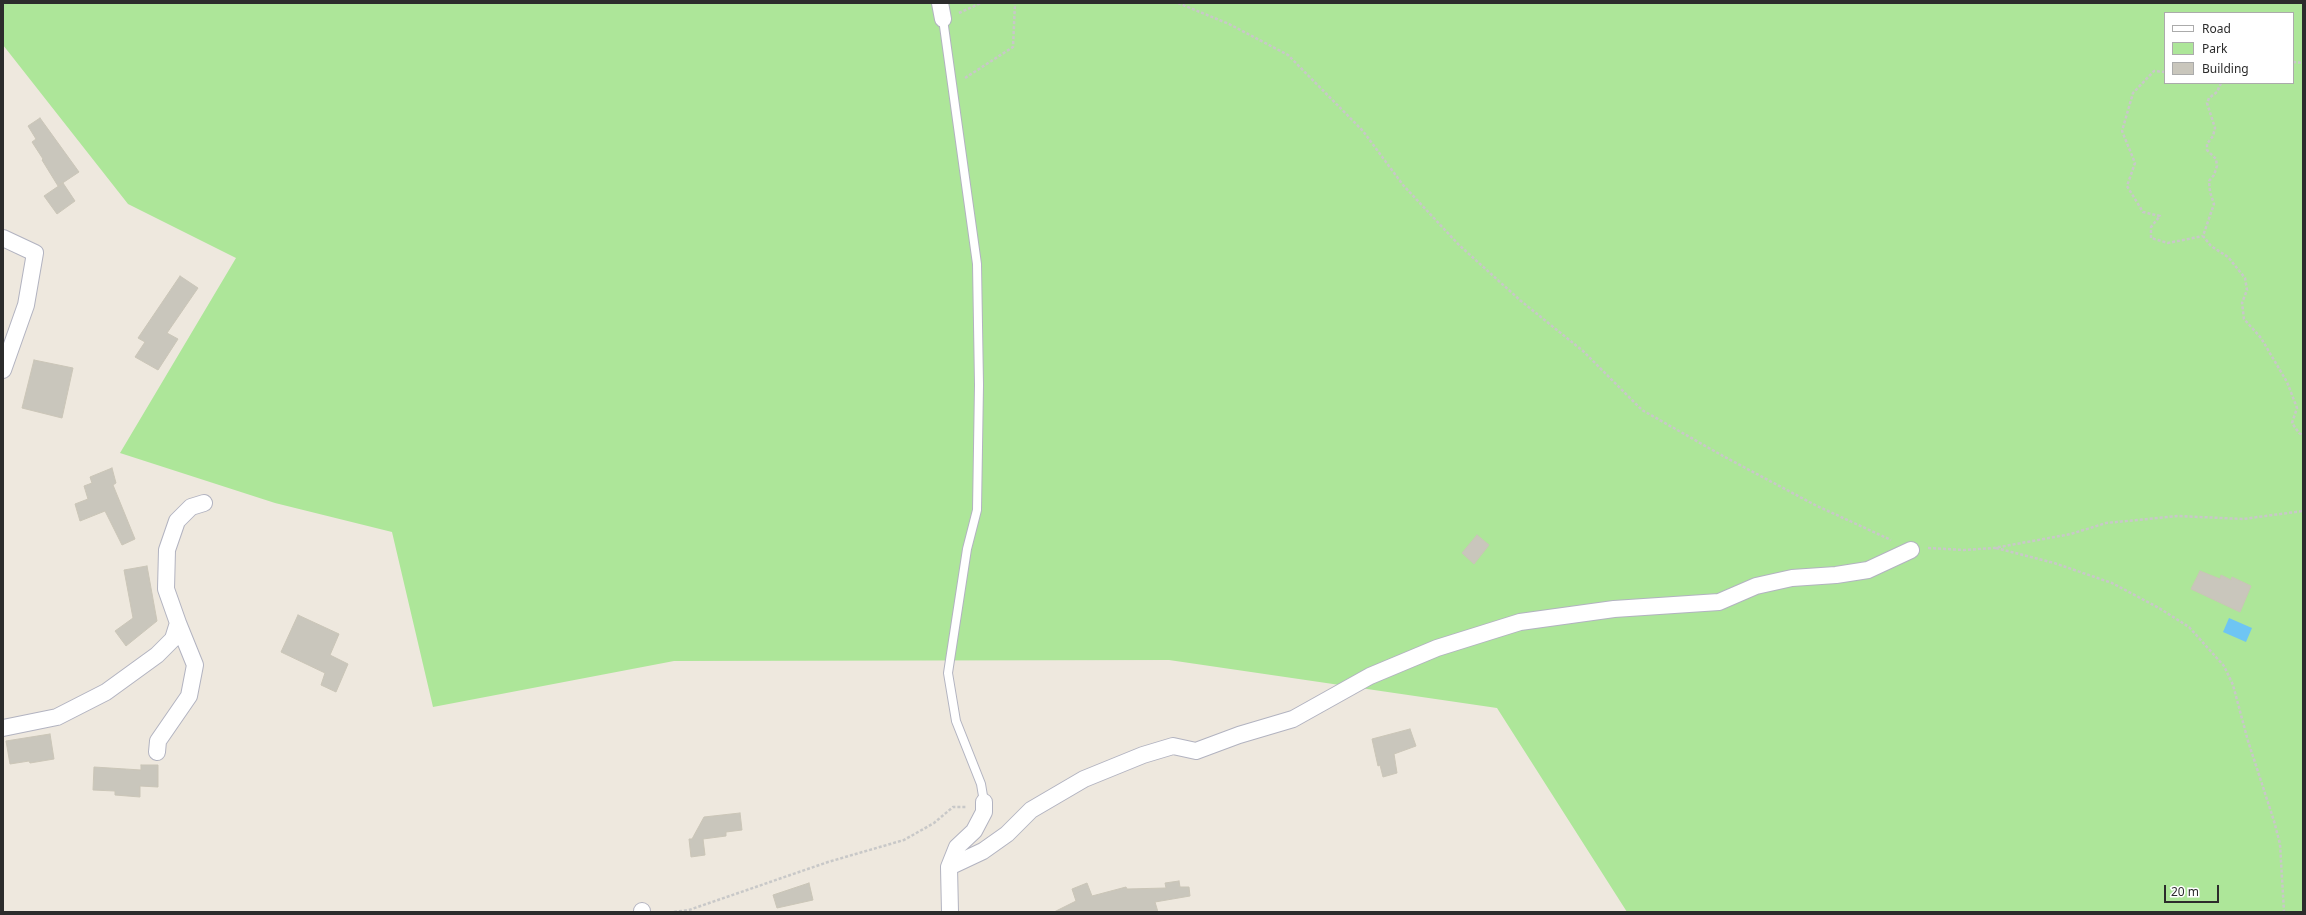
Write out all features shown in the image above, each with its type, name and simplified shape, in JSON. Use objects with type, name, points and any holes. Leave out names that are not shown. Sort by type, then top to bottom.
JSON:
[{"type":"street","points":[[940,3],[943,19]]},
{"type":"street","points":[[3,238],[35,253],[26,305],[3,370]]},
{"type":"street","points":[[157,752],[158,741],[189,696],[195,665],[166,589],[167,550],[177,521],[191,507],[204,503]]},
{"type":"street","points":[[949,867],[984,851],[1007,834],[1031,810],[1084,779],[1143,755],[1173,746],[1196,751],[1239,735],[1293,719],[1370,676],[1437,648],[1520,622],[1614,609],[1719,602],[1756,586],[1792,578],[1836,575],[1868,570],[1910,550]]},
{"type":"street","points":[[3,728],[57,717],[106,692],[157,655],[172,639],[178,623]]},
{"type":"street","points":[[950,912],[949,867],[957,847],[974,832],[984,812],[984,804]]},
{"type":"lane","points":[[943,19],[977,264],[979,400],[977,510],[967,549],[948,673],[956,721],[981,784],[984,804]]},
{"type":"path","points":[[943,19],[981,3]]},
{"type":"path","points":[[953,86],[1013,47],[1015,3]]},
{"type":"path","points":[[1178,3],[1229,24],[1288,55],[1363,131],[1403,185],[1459,245],[1521,302],[1583,351],[1642,410],[1723,456],[1815,504],[1910,550],[1929,548],[1964,550],[1994,548],[2071,534],[2106,523],[2178,516],[2243,519],[2303,511]]},
{"type":"path","points":[[2164,72],[2154,71],[2133,92],[2122,131],[2135,163],[2127,186],[2143,212],[2160,216],[2151,227],[2151,238],[2168,243],[2204,236]]},
{"type":"path","points":[[2204,236],[2214,204],[2210,192],[2209,181],[2217,166],[2216,159],[2207,150],[2207,144],[2213,136],[2215,128],[2207,103],[2209,98],[2217,92],[2221,84]]},
{"type":"path","points":[[2204,236],[2211,246],[2228,257],[2245,278],[2247,290],[2242,303],[2244,319],[2261,338],[2287,382],[2297,408],[2292,424],[2299,433],[2303,435]]},
{"type":"path","points":[[1994,548],[2054,563],[2112,583],[2189,628],[2224,666],[2233,685],[2248,742],[2280,844],[2284,912]]},
{"type":"path","points":[[674,912],[689,910],[828,862],[904,840],[934,822],[954,807],[984,804]]},
{"type":"green space","points":[[3,3],[2303,3],[2303,912],[1627,912],[1497,708],[1169,660],[674,661],[433,707],[392,532],[275,503],[120,453],[236,258],[128,204],[3,45]]},
{"type":"water","points":[[2229,618],[2252,628],[2246,642],[2223,632]]},
{"type":"building","points":[[40,118],[79,172],[58,186],[32,142],[36,139],[28,126]]},
{"type":"building","points":[[63,183],[75,201],[57,214],[44,196]]},
{"type":"building","points":[[180,276],[198,288],[167,333],[178,339],[158,370],[135,357],[145,342],[138,338]]},
{"type":"building","points":[[34,360],[73,368],[62,418],[22,408]]},
{"type":"building","points":[[112,468],[116,483],[113,485],[135,539],[122,545],[105,511],[80,521],[75,504],[88,499],[84,486],[92,483],[90,477]]},
{"type":"building","points":[[1477,535],[1489,545],[1474,564],[1462,553]]},
{"type":"building","points":[[147,566],[157,621],[126,646],[115,631],[133,618],[124,570]]},
{"type":"building","points":[[2200,571],[2220,579],[2221,575],[2231,580],[2232,577],[2251,586],[2240,612],[2191,589]]},
{"type":"building","points":[[298,615],[339,634],[330,655],[348,664],[336,692],[321,685],[325,673],[281,652]]},
{"type":"building","points":[[1410,729],[1416,746],[1394,754],[1397,773],[1383,777],[1380,765],[1378,766],[1372,739]]},
{"type":"building","points":[[50,734],[54,759],[30,763],[29,761],[10,764],[6,741]]},
{"type":"building","points":[[141,765],[158,765],[158,787],[140,786],[140,797],[115,795],[115,791],[93,790],[94,767],[141,770]]},
{"type":"building","points":[[740,813],[742,830],[726,832],[726,836],[703,839],[705,855],[691,857],[689,839],[692,839],[704,817]]},
{"type":"building","points":[[1179,881],[1180,887],[1189,887],[1190,896],[1155,902],[1158,912],[1054,912],[1076,901],[1072,889],[1087,883],[1092,896],[1126,887],[1127,889],[1166,888],[1165,883]]},
{"type":"building","points":[[809,883],[813,900],[777,908],[773,895]]}]
